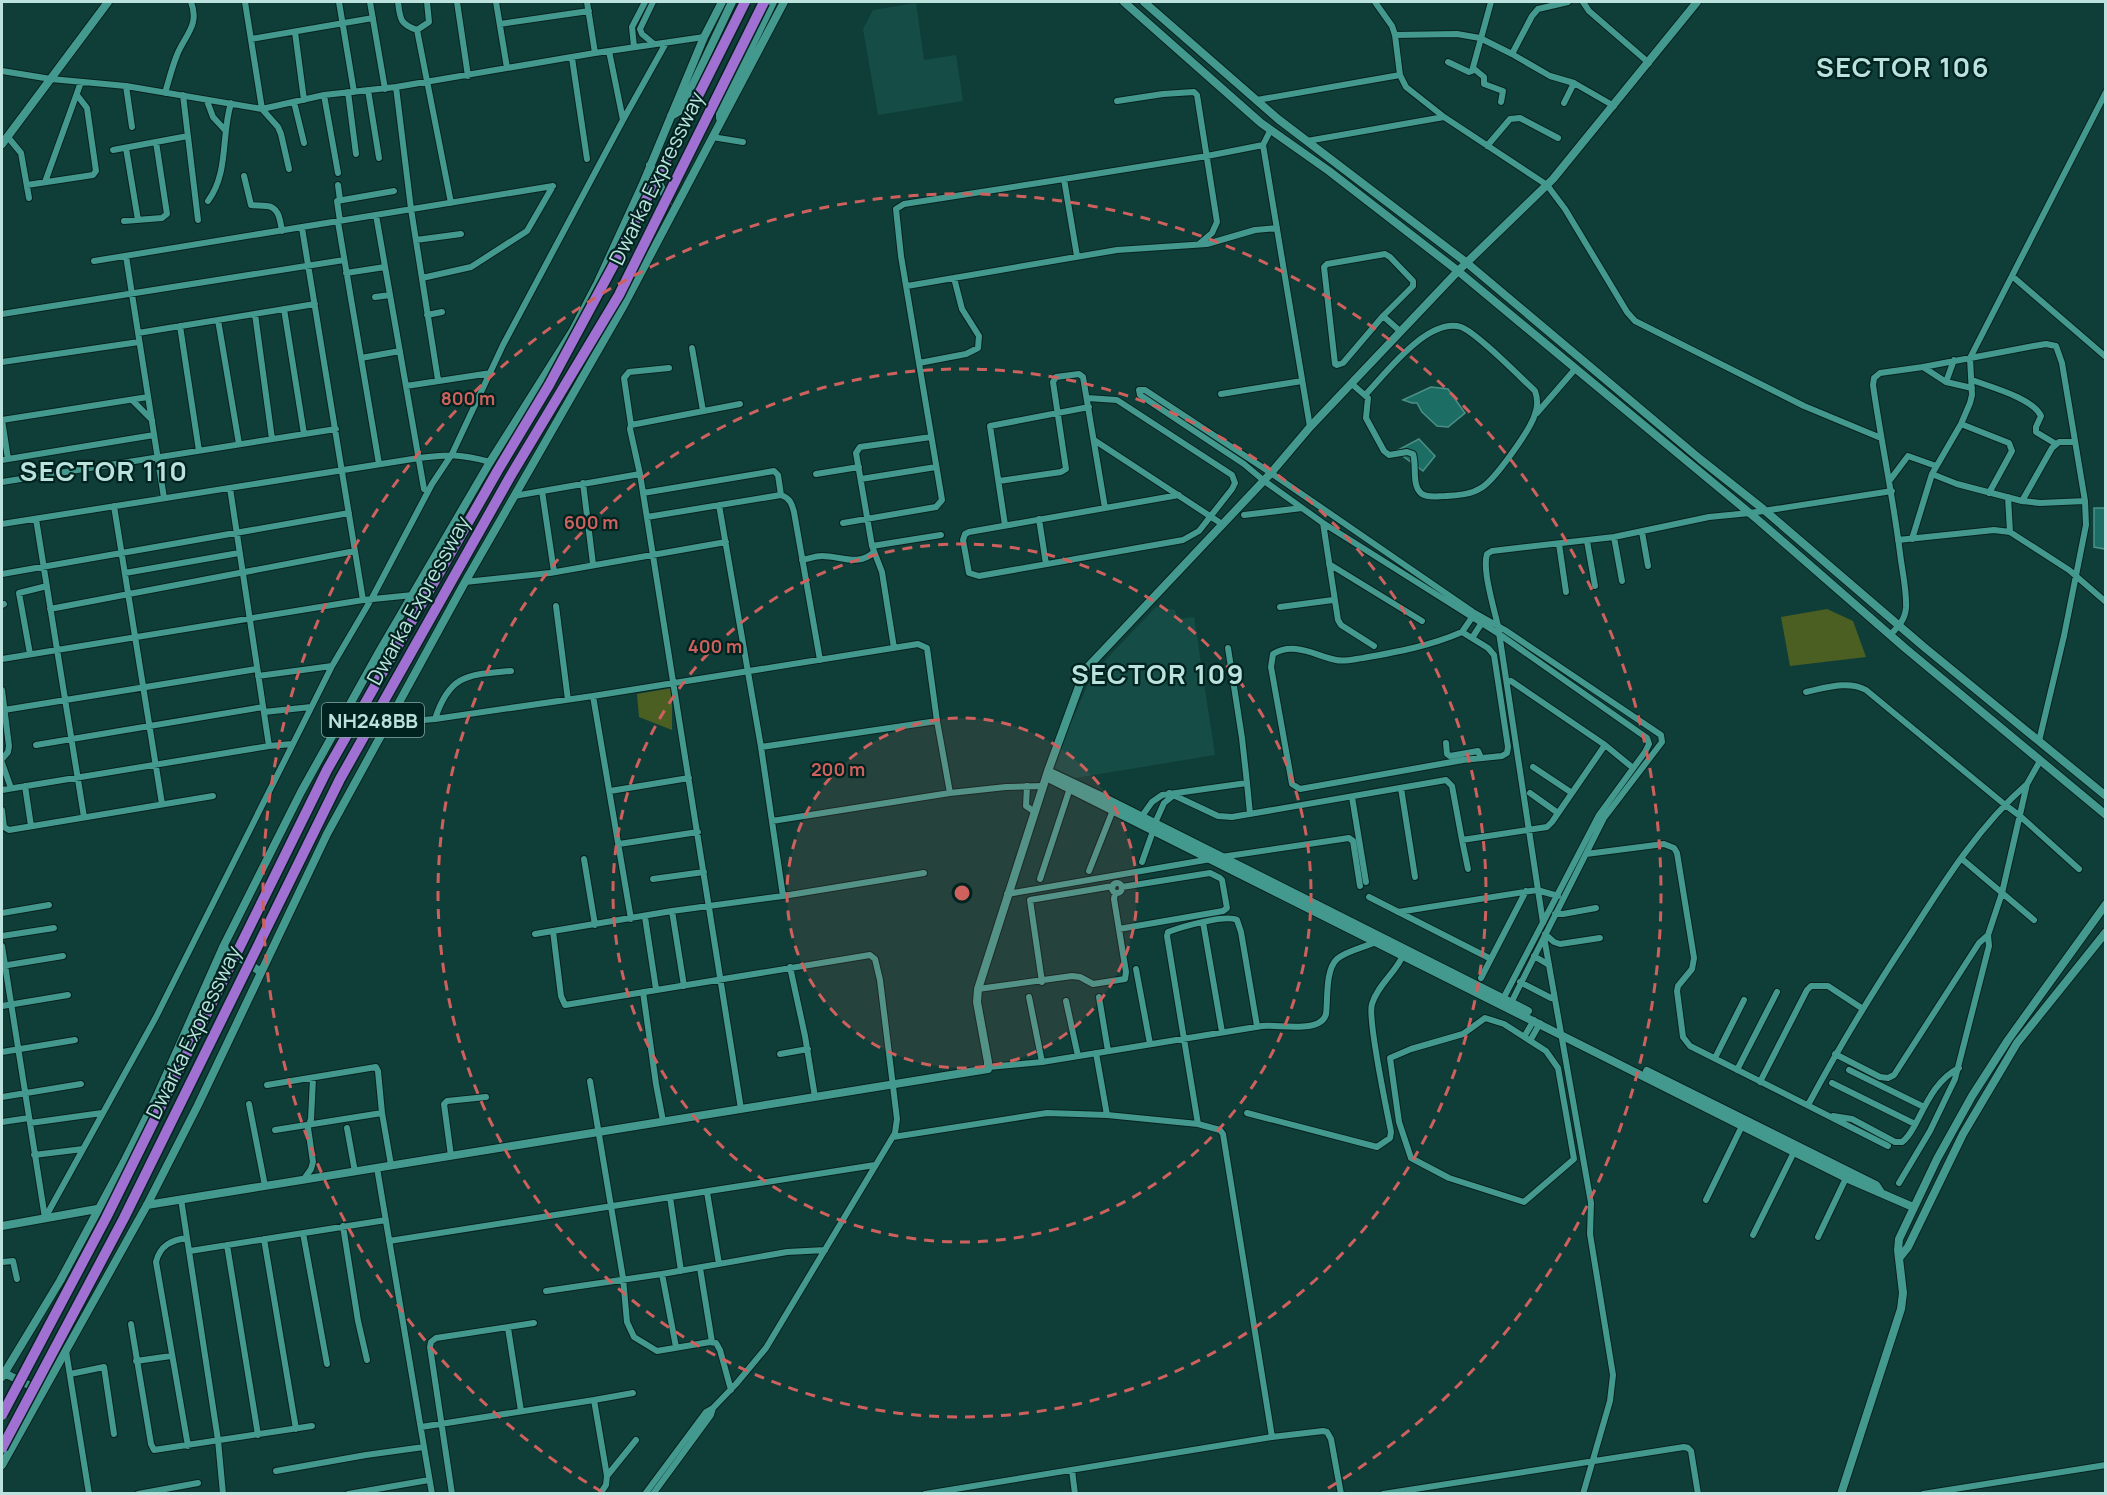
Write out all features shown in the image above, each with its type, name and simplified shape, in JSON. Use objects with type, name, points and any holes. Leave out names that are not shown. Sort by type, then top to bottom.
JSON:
[{"type":"highway","name":"Dwarka Expressway","points":[[2,1415],[106,1218],[327,770],[492,480],[549,385],[613,266],[745,2]]},
{"type":"highway","name":"Dwarka Expressway","points":[[2,1448],[129,1208],[339,779],[510,477],[619,296],[764,2]]},
{"type":"street","points":[[29,198],[21,153],[4,140],[108,2]]},
{"type":"street","points":[[165,93],[177,54],[192,28],[195,15],[191,2]]},
{"type":"street","points":[[245,2],[262,109],[278,127],[289,169]]},
{"type":"street","points":[[339,2],[351,92],[356,154]]},
{"type":"street","points":[[370,2],[385,89]]},
{"type":"street","points":[[398,2],[402,21],[417,30]]},
{"type":"street","points":[[417,30],[429,22],[427,2]]},
{"type":"street","points":[[457,2],[468,76]]},
{"type":"street","points":[[496,2],[507,68]]},
{"type":"street","points":[[587,2],[595,53]]},
{"type":"street","points":[[634,47],[632,35],[635,21],[645,2]]},
{"type":"street","points":[[653,2],[640,29],[642,34],[654,44]]},
{"type":"street","points":[[43,1391],[3,1375],[60,1281],[156,1098],[223,947],[301,792],[379,652],[490,462],[572,332],[598,282],[704,37],[722,2]]},
{"type":"street","points":[[671,116],[681,110],[732,2]]},
{"type":"street","points":[[720,123],[720,111],[773,2]]},
{"type":"street","points":[[2,1465],[147,1205],[327,834],[465,582],[624,305],[784,2]]},
{"type":"street","points":[[1124,2],[1270,131],[1329,171],[1458,271],[1576,368],[2106,815]]},
{"type":"street","points":[[1144,2],[1307,141],[1467,263],[1764,510],[1899,626],[2106,796]]},
{"type":"street","points":[[1375,2],[1392,26],[1402,82],[1412,94],[1444,117],[1547,185],[1565,209],[1627,312],[1639,325],[1804,406],[1881,438]]},
{"type":"street","points":[[1448,62],[1468,72],[1473,68],[1491,2]]},
{"type":"street","points":[[1512,54],[1538,5],[1568,2]]},
{"type":"street","points":[[1583,2],[1589,11],[1649,63]]},
{"type":"street","points":[[989,1067],[976,1002],[978,989],[1047,774],[1085,670],[1458,271],[1547,185],[1697,2]]},
{"type":"street","points":[[500,24],[589,11]]},
{"type":"street","points":[[251,39],[373,18]]},
{"type":"street","points":[[417,30],[451,203]]},
{"type":"street","points":[[295,32],[304,100]]},
{"type":"street","points":[[632,35],[642,34]]},
{"type":"street","points":[[1395,35],[1457,34],[1480,38],[1550,76],[1574,83],[1614,106]]},
{"type":"street","points":[[2,71],[51,79],[126,86],[262,109],[324,95],[385,89],[704,37]]},
{"type":"street","points":[[45,1218],[156,1017],[310,707],[372,598],[432,484],[452,454],[503,345],[567,228],[622,120],[666,43]]},
{"type":"street","points":[[609,51],[622,120]]},
{"type":"street","points":[[572,58],[587,159]]},
{"type":"street","points":[[1473,68],[1484,77],[1484,84],[1503,91],[1501,102]]},
{"type":"street","points":[[1257,100],[1400,75]]},
{"type":"street","points":[[45,182],[81,82]]},
{"type":"street","points":[[1564,103],[1574,83]]},
{"type":"street","points":[[126,86],[132,127]]},
{"type":"street","points":[[396,87],[411,209],[438,380]]},
{"type":"street","points":[[368,90],[379,159]]},
{"type":"street","points":[[1117,101],[1163,94],[1194,92],[1197,95],[1217,222],[1212,233],[1199,244]]},
{"type":"street","points":[[1911,539],[1932,474],[1961,424],[1970,403],[1972,380],[1970,358],[2106,92]]},
{"type":"street","points":[[27,185],[93,175],[96,171],[87,108],[77,95]]},
{"type":"street","points":[[183,95],[198,220]]},
{"type":"street","points":[[324,95],[338,173]]},
{"type":"street","points":[[207,101],[213,117],[225,130]]},
{"type":"street","points":[[294,102],[303,143]]},
{"type":"street","points":[[208,201],[215,191],[221,172],[225,130],[231,104]]},
{"type":"street","points":[[1307,141],[1444,117]]},
{"type":"street","points":[[1486,146],[1514,117],[1558,138]]},
{"type":"street","points":[[1270,131],[1263,145],[1310,427]]},
{"type":"street","points":[[114,150],[188,135]]},
{"type":"street","points":[[712,137],[743,142]]},
{"type":"street","points":[[124,221],[162,218],[166,214],[156,142]]},
{"type":"street","points":[[843,523],[936,507],[941,504],[942,500],[896,209],[1263,145]]},
{"type":"street","points":[[126,148],[138,220]]},
{"type":"street","points":[[650,165],[673,213]]},
{"type":"street","points":[[244,176],[250,205],[266,205],[275,209],[279,214],[282,231]]},
{"type":"street","points":[[1064,179],[1077,256]]},
{"type":"street","points":[[338,185],[340,200],[337,201],[344,260],[379,464]]},
{"type":"street","points":[[94,261],[553,186],[527,231],[471,267],[457,272],[422,278]]},
{"type":"street","points":[[340,200],[394,191]]},
{"type":"street","points":[[376,215],[424,489]]},
{"type":"street","points":[[302,228],[363,600]]},
{"type":"street","points":[[907,286],[1117,250],[1216,242],[1263,228],[1277,228]]},
{"type":"street","points":[[416,240],[461,234]]},
{"type":"street","points":[[1380,254],[1390,256],[1413,281],[1413,286],[1383,316],[1343,363],[1335,364],[1324,267],[1327,264],[1380,254]]},
{"type":"street","points":[[126,256],[164,498]]},
{"type":"street","points":[[2,314],[344,260]]},
{"type":"street","points":[[346,273],[385,267]]},
{"type":"street","points":[[2012,276],[2106,357]]},
{"type":"street","points":[[919,363],[966,354],[978,348],[979,336],[962,309],[954,278]]},
{"type":"street","points":[[375,297],[390,295]]},
{"type":"street","points":[[138,333],[315,304]]},
{"type":"street","points":[[284,309],[304,434]]},
{"type":"street","points":[[427,315],[442,312]]},
{"type":"street","points":[[255,314],[272,439]]},
{"type":"street","points":[[1383,316],[1401,332]]},
{"type":"street","points":[[218,320],[239,444]]},
{"type":"street","points":[[180,326],[199,451]]},
{"type":"street","points":[[1352,384],[1366,394],[1368,402],[1366,418],[1384,451],[1389,455],[1407,452],[1413,454],[1418,489],[1422,494],[1429,496],[1462,495],[1483,487],[1493,478],[1530,427],[1538,398],[1535,391],[1469,331],[1455,326],[1442,328],[1413,344],[1366,394]]},
{"type":"street","points":[[2,362],[139,342]]},
{"type":"street","points":[[1890,635],[1904,617],[1906,594],[1892,491],[1872,382],[1874,378],[1880,373],[2046,344],[2056,346],[2062,363],[2085,501],[2086,525],[2039,741]]},
{"type":"street","points":[[692,348],[703,411]]},
{"type":"street","points":[[361,358],[400,351]]},
{"type":"street","points":[[1946,382],[1954,360]]},
{"type":"street","points":[[1923,367],[1946,382],[1972,388]]},
{"type":"street","points":[[669,368],[625,374],[624,378],[630,429],[640,474],[674,682],[741,1109]]},
{"type":"street","points":[[1535,415],[1576,368]]},
{"type":"street","points":[[406,386],[491,372]]},
{"type":"street","points":[[999,481],[1062,472],[1066,469],[1053,382],[1056,377],[1082,375],[1105,508]]},
{"type":"street","points":[[1972,380],[2023,400],[2040,412],[2036,432],[2056,444],[2075,442]]},
{"type":"street","points":[[1221,394],[1302,381]]},
{"type":"street","points":[[1474,616],[1271,473],[1146,390],[1139,390],[1140,395],[1244,464],[1323,523],[1474,616],[1498,626],[1661,735],[1662,742],[1610,810],[1520,982],[1507,1001]]},
{"type":"street","points":[[148,397],[2,420],[5,460],[154,435]]},
{"type":"street","points":[[1087,398],[1117,400],[1232,475],[1235,483],[1211,517],[1195,534],[1183,540],[979,576],[969,573],[963,540],[965,534],[1179,495]]},
{"type":"street","points":[[132,400],[152,421]]},
{"type":"street","points":[[631,425],[740,404]]},
{"type":"street","points":[[1005,525],[990,426],[1089,407]]},
{"type":"street","points":[[1961,424],[2009,443],[2012,447],[1989,493]]},
{"type":"street","points":[[2,482],[336,429]]},
{"type":"street","points":[[894,648],[882,572],[873,549],[856,453],[860,447],[931,437]]},
{"type":"street","points":[[1094,440],[1222,524]]},
{"type":"street","points":[[2022,501],[2056,444]]},
{"type":"street","points":[[2,524],[419,458],[452,454],[466,455],[490,462]]},
{"type":"street","points":[[1890,480],[1908,456],[1936,466]]},
{"type":"street","points":[[861,479],[936,466]]},
{"type":"street","points":[[816,474],[859,467]]},
{"type":"street","points":[[643,493],[774,471],[778,475],[781,495]]},
{"type":"street","points":[[514,496],[640,474]]},
{"type":"street","points":[[1932,474],[1947,481],[2022,501],[2040,503],[2085,501]]},
{"type":"street","points":[[583,483],[593,564]]},
{"type":"street","points":[[230,488],[269,746]]},
{"type":"street","points":[[542,490],[554,572]]},
{"type":"street","points":[[1544,924],[1498,626],[1486,563],[1487,554],[1492,551],[1614,537],[1709,517],[1750,513],[1892,491]]},
{"type":"street","points":[[647,517],[786,496],[792,503],[820,660]]},
{"type":"street","points":[[2008,497],[2010,532]]},
{"type":"street","points":[[719,505],[761,747],[783,896]]},
{"type":"street","points":[[114,506],[162,804]]},
{"type":"street","points":[[1245,515],[1303,507]]},
{"type":"street","points":[[2,574],[350,513]]},
{"type":"street","points":[[36,519],[84,817]]},
{"type":"street","points":[[1040,519],[1046,564]]},
{"type":"street","points":[[1323,523],[1333,600],[1338,620],[1341,625],[1374,646]]},
{"type":"street","points":[[1898,540],[1994,530],[2010,532],[2069,570],[2106,602]]},
{"type":"street","points":[[1642,532],[1648,566]]},
{"type":"street","points":[[802,560],[821,556],[858,560],[866,558],[873,549],[941,535]]},
{"type":"street","points":[[1614,537],[1622,580]]},
{"type":"street","points":[[1587,541],[1595,586]]},
{"type":"street","points":[[465,582],[554,572],[726,542]]},
{"type":"street","points":[[1559,543],[1566,592]]},
{"type":"street","points":[[50,609],[355,551]]},
{"type":"street","points":[[125,573],[239,553]]},
{"type":"street","points":[[1329,564],[1422,621]]},
{"type":"street","points":[[30,654],[20,593],[47,586]]},
{"type":"street","points":[[2,659],[372,598],[413,595]]},
{"type":"street","points":[[1280,607],[1333,600]]},
{"type":"street","points":[[556,606],[568,700]]},
{"type":"street","points":[[1462,632],[1488,648],[1494,655],[1507,753],[1502,756],[1319,786],[1300,789],[1295,787],[1290,780],[1270,667],[1272,657],[1279,651],[1310,651],[1335,660],[1400,652],[1462,632],[1474,616]]},
{"type":"street","points":[[1483,621],[1498,634],[1647,738],[1649,744],[1599,815],[1507,1001]]},
{"type":"street","points":[[1472,638],[1483,621]]},
{"type":"street","points":[[388,723],[435,719],[568,700],[918,644],[927,648],[950,794]]},
{"type":"street","points":[[1228,648],[1242,738],[1250,814]]},
{"type":"street","points":[[4,710],[143,687],[258,672],[332,666]]},
{"type":"street","points":[[435,719],[446,696],[463,677],[511,671]]},
{"type":"street","points":[[1511,681],[1633,768]]},
{"type":"street","points":[[1806,692],[1840,685],[1860,687],[1866,690],[2020,816],[2079,869]]},
{"type":"street","points":[[2,690],[9,746],[2,761],[11,788]]},
{"type":"street","points":[[593,696],[631,919]]},
{"type":"street","points":[[36,746],[149,726],[263,710],[310,707]]},
{"type":"street","points":[[761,747],[937,721]]},
{"type":"street","points":[[1446,743],[1447,754],[1450,756],[1478,751],[1480,758]]},
{"type":"street","points":[[2,790],[292,744]]},
{"type":"street","points":[[1462,840],[1550,825],[1605,746]]},
{"type":"street","points":[[1899,1183],[1949,1095],[1959,1068],[1989,946],[1988,936],[2002,893],[2027,784],[2040,760]]},
{"type":"street","points":[[1533,767],[1572,793]]},
{"type":"street","points":[[1047,774],[1113,810],[1154,827],[1537,1022],[1876,1185],[1880,1191]]},
{"type":"street","points":[[1047,774],[1142,816],[1154,827]]},
{"type":"street","points":[[610,791],[689,778]]},
{"type":"street","points":[[1172,794],[1218,816],[1233,817],[1440,780],[1450,782],[1468,869]]},
{"type":"street","points":[[1142,816],[1152,802],[1162,795],[1246,783]]},
{"type":"street","points":[[1808,1105],[1835,1054],[1918,922],[2004,804],[2027,784]]},
{"type":"street","points":[[25,786],[31,826]]},
{"type":"street","points":[[1027,786],[1025,803],[1028,809],[1035,812]]},
{"type":"street","points":[[772,821],[950,794],[1043,786]]},
{"type":"street","points":[[1040,879],[1070,788]]},
{"type":"street","points":[[1401,788],[1416,877]]},
{"type":"street","points":[[1142,862],[1164,803],[1172,794]]},
{"type":"street","points":[[1530,794],[1558,813]]},
{"type":"street","points":[[2,810],[4,827],[8,830],[213,796]]},
{"type":"street","points":[[1007,894],[1349,838],[1353,841],[1363,884],[1352,797]]},
{"type":"street","points":[[1089,871],[1113,810]]},
{"type":"street","points":[[619,844],[698,832]]},
{"type":"street","points":[[1586,854],[1664,844],[1669,845],[1677,853],[1694,958],[1692,969],[1678,986],[1677,991],[1685,1041],[1695,1049],[1888,1146]]},
{"type":"street","points":[[584,859],[595,925]]},
{"type":"street","points":[[1962,859],[2034,920]]},
{"type":"street","points":[[1216,860],[1376,942],[1507,1001],[1561,1032],[1743,1126],[1846,1178],[1874,1191],[1880,1191],[1913,1208]]},
{"type":"street","points":[[1210,873],[1216,860]]},
{"type":"street","points":[[1119,929],[1226,910],[1220,878],[1226,867]]},
{"type":"street","points":[[653,879],[704,872]]},
{"type":"street","points":[[535,934],[924,873]]},
{"type":"street","points":[[978,989],[1042,982],[1072,976],[1096,984],[1125,979],[1126,972],[1114,899],[1114,889],[1117,884],[1122,887],[1210,873],[1220,878]]},
{"type":"street","points":[[1042,982],[1030,900],[1114,889]]},
{"type":"street","points":[[1398,912],[1526,891],[1537,890],[1558,896]]},
{"type":"street","points":[[1481,978],[1526,891]]},
{"type":"street","points":[[1369,897],[1491,959]]},
{"type":"street","points":[[1841,1494],[1901,1309],[1903,1293],[1899,1239],[1936,1159],[1972,1096],[2008,1040],[2106,904]]},
{"type":"street","points":[[2,913],[49,905]]},
{"type":"street","points":[[1555,914],[1596,908]]},
{"type":"street","points":[[672,911],[684,986]]},
{"type":"street","points":[[645,917],[656,989]]},
{"type":"street","points":[[1198,1124],[1167,936],[1172,930],[1203,922],[1234,918],[1239,924],[1257,1026]]},
{"type":"street","points":[[1203,922],[1222,1032]]},
{"type":"street","points":[[2,936],[54,928]]},
{"type":"street","points":[[553,931],[561,996],[565,1005],[867,955],[873,956],[880,980],[897,1119],[892,1137],[766,1348],[731,1390],[706,1412],[645,1494]]},
{"type":"street","points":[[1900,1257],[1908,1247],[1963,1134],[2018,1043],[2106,932]]},
{"type":"street","points":[[1544,935],[1560,944],[1600,938]]},
{"type":"street","points":[[1544,935],[1591,1203],[1590,1234],[1613,1375],[1610,1401],[1583,1494]]},
{"type":"street","points":[[1835,1054],[1880,1077],[1888,1078],[1894,1075],[1979,943],[1988,936]]},
{"type":"street","points":[[147,1205],[986,1070],[989,1067],[1042,1062],[1257,1026],[1296,1027],[1321,1023],[1326,1014],[1329,980],[1335,961],[1376,942]]},
{"type":"street","points":[[2,946],[3,966],[12,1004],[45,1218]]},
{"type":"street","points":[[223,947],[261,972]]},
{"type":"street","points":[[1247,1113],[1377,1148],[1389,1138],[1391,1132],[1372,1030],[1371,1008],[1377,993],[1404,953]]},
{"type":"street","points":[[3,966],[63,956]]},
{"type":"street","points":[[1534,956],[1549,965]]},
{"type":"street","points":[[790,968],[808,1049],[814,1097]]},
{"type":"street","points":[[1136,969],[1150,1044]]},
{"type":"street","points":[[1520,982],[1551,998]]},
{"type":"street","points":[[1760,1082],[1807,990],[1812,986],[1828,986],[1863,1009]]},
{"type":"street","points":[[643,992],[663,1121]]},
{"type":"street","points":[[1737,1070],[1777,992]]},
{"type":"street","points":[[2,1006],[68,995]]},
{"type":"street","points":[[1029,997],[1042,1062]]},
{"type":"street","points":[[1100,997],[1108,1051]]},
{"type":"street","points":[[1715,1058],[1744,1000]]},
{"type":"street","points":[[1066,1001],[1078,1056]]},
{"type":"street","points":[[1485,1018],[1504,1024],[1527,1039],[1546,1051],[1558,1068],[1574,1159],[1524,1202],[1449,1178],[1411,1158],[1399,1122],[1390,1059],[1411,1049],[1463,1034],[1485,1018]]},
{"type":"street","points":[[1527,1039],[1537,1022]]},
{"type":"street","points":[[2,1052],[75,1040]]},
{"type":"street","points":[[780,1054],[808,1049]]},
{"type":"street","points":[[1096,1053],[1107,1114]]},
{"type":"street","points":[[267,1085],[376,1067],[391,1165]]},
{"type":"street","points":[[1830,1116],[1852,1119],[1899,1143],[1907,1138],[1924,1107],[1945,1077],[1959,1068]]},
{"type":"street","points":[[1849,1070],[1924,1107]]},
{"type":"street","points":[[304,1179],[312,1162],[309,1125],[313,1078]]},
{"type":"street","points":[[590,1081],[623,1278],[627,1322],[631,1335],[657,1350],[712,1342],[718,1345],[731,1390]]},
{"type":"street","points":[[1832,1083],[1915,1124]]},
{"type":"street","points":[[2,1097],[81,1084]]},
{"type":"street","points":[[451,1156],[444,1104],[447,1101],[486,1097]]},
{"type":"street","points":[[249,1104],[266,1186]]},
{"type":"street","points":[[2,1122],[102,1113]]},
{"type":"street","points":[[275,1130],[382,1113]]},
{"type":"street","points":[[892,1137],[1038,1113],[1107,1114],[1216,1127],[1223,1134],[1272,1437]]},
{"type":"street","points":[[1706,1200],[1743,1126]]},
{"type":"street","points":[[347,1128],[355,1172]]},
{"type":"street","points":[[34,1155],[83,1149]]},
{"type":"street","points":[[1753,1235],[1794,1152]]},
{"type":"street","points":[[389,1241],[875,1165]]},
{"type":"street","points":[[377,1168],[432,1494]]},
{"type":"street","points":[[1818,1237],[1846,1178]]},
{"type":"street","points":[[707,1192],[719,1264]]},
{"type":"street","points":[[670,1197],[681,1271]]},
{"type":"street","points":[[181,1199],[218,1440],[223,1494]]},
{"type":"street","points":[[2,1226],[98,1209]]},
{"type":"street","points":[[190,1251],[386,1220]]},
{"type":"street","points":[[343,1226],[358,1321],[367,1360]]},
{"type":"street","points":[[303,1233],[327,1364]]},
{"type":"street","points":[[187,1238],[170,1242],[160,1251],[156,1262],[188,1446]]},
{"type":"street","points":[[264,1239],[296,1429]]},
{"type":"street","points":[[227,1245],[258,1435]]},
{"type":"street","points":[[546,1291],[700,1268],[787,1252],[825,1250]]},
{"type":"street","points":[[2,1262],[13,1261],[17,1279]]},
{"type":"street","points":[[700,1268],[712,1342]]},
{"type":"street","points":[[662,1274],[676,1347]]},
{"type":"street","points":[[452,1494],[431,1342],[436,1338],[534,1323]]},
{"type":"street","points":[[131,1324],[152,1448],[156,1451],[312,1426]]},
{"type":"street","points":[[508,1328],[521,1411]]},
{"type":"street","points":[[65,1351],[89,1494]]},
{"type":"street","points":[[136,1361],[171,1356]]},
{"type":"street","points":[[70,1374],[104,1367],[114,1434]]},
{"type":"street","points":[[421,1427],[633,1393]]},
{"type":"street","points":[[594,1400],[607,1476],[606,1485],[600,1494]]},
{"type":"street","points":[[653,1494],[711,1415],[713,1408]]},
{"type":"street","points":[[925,1494],[1316,1431],[1327,1432],[1331,1439],[1341,1494]]},
{"type":"street","points":[[607,1476],[636,1440]]},
{"type":"street","points":[[1383,1494],[1684,1446],[1688,1448],[1693,1461],[1698,1494]]},
{"type":"street","points":[[276,1471],[424,1447]]},
{"type":"street","points":[[1923,1494],[2106,1465]]},
{"type":"street","points":[[1072,1470],[1075,1494]]},
{"type":"street","points":[[348,1494],[429,1480]]},
{"type":"street","points":[[138,1494],[198,1483]]},
{"type":"shaded area","points":[[916,3],[924,60],[956,55],[963,101],[878,115],[863,29],[873,10]]},
{"type":"shaded area","points":[[1431,387],[1448,389],[1465,413],[1448,427],[1437,426],[1422,412],[1417,403],[1403,400]]},
{"type":"shaded area","points":[[1419,439],[1435,456],[1423,471],[1396,451]]},
{"type":"shaded area","points":[[2094,508],[2105,508],[2105,549],[2094,547]]},
{"type":"shaded area","points":[[1156,607],[1175,610],[1177,619],[1194,617],[1215,755],[1075,778],[1054,768],[1065,736],[1093,673]]},
{"type":"shaded area","points":[[1827,609],[1853,621],[1866,657],[1790,666],[1781,617]]},
{"type":"shaded area","points":[[672,688],[672,730],[639,717],[637,694]]},
{"type":"district","name":"SECTOR 106","points":[[1903,66]]},
{"type":"district","name":"SECTOR 110","points":[[104,470]]},
{"type":"district","name":"SECTOR 109","points":[[1158,673]]}]
